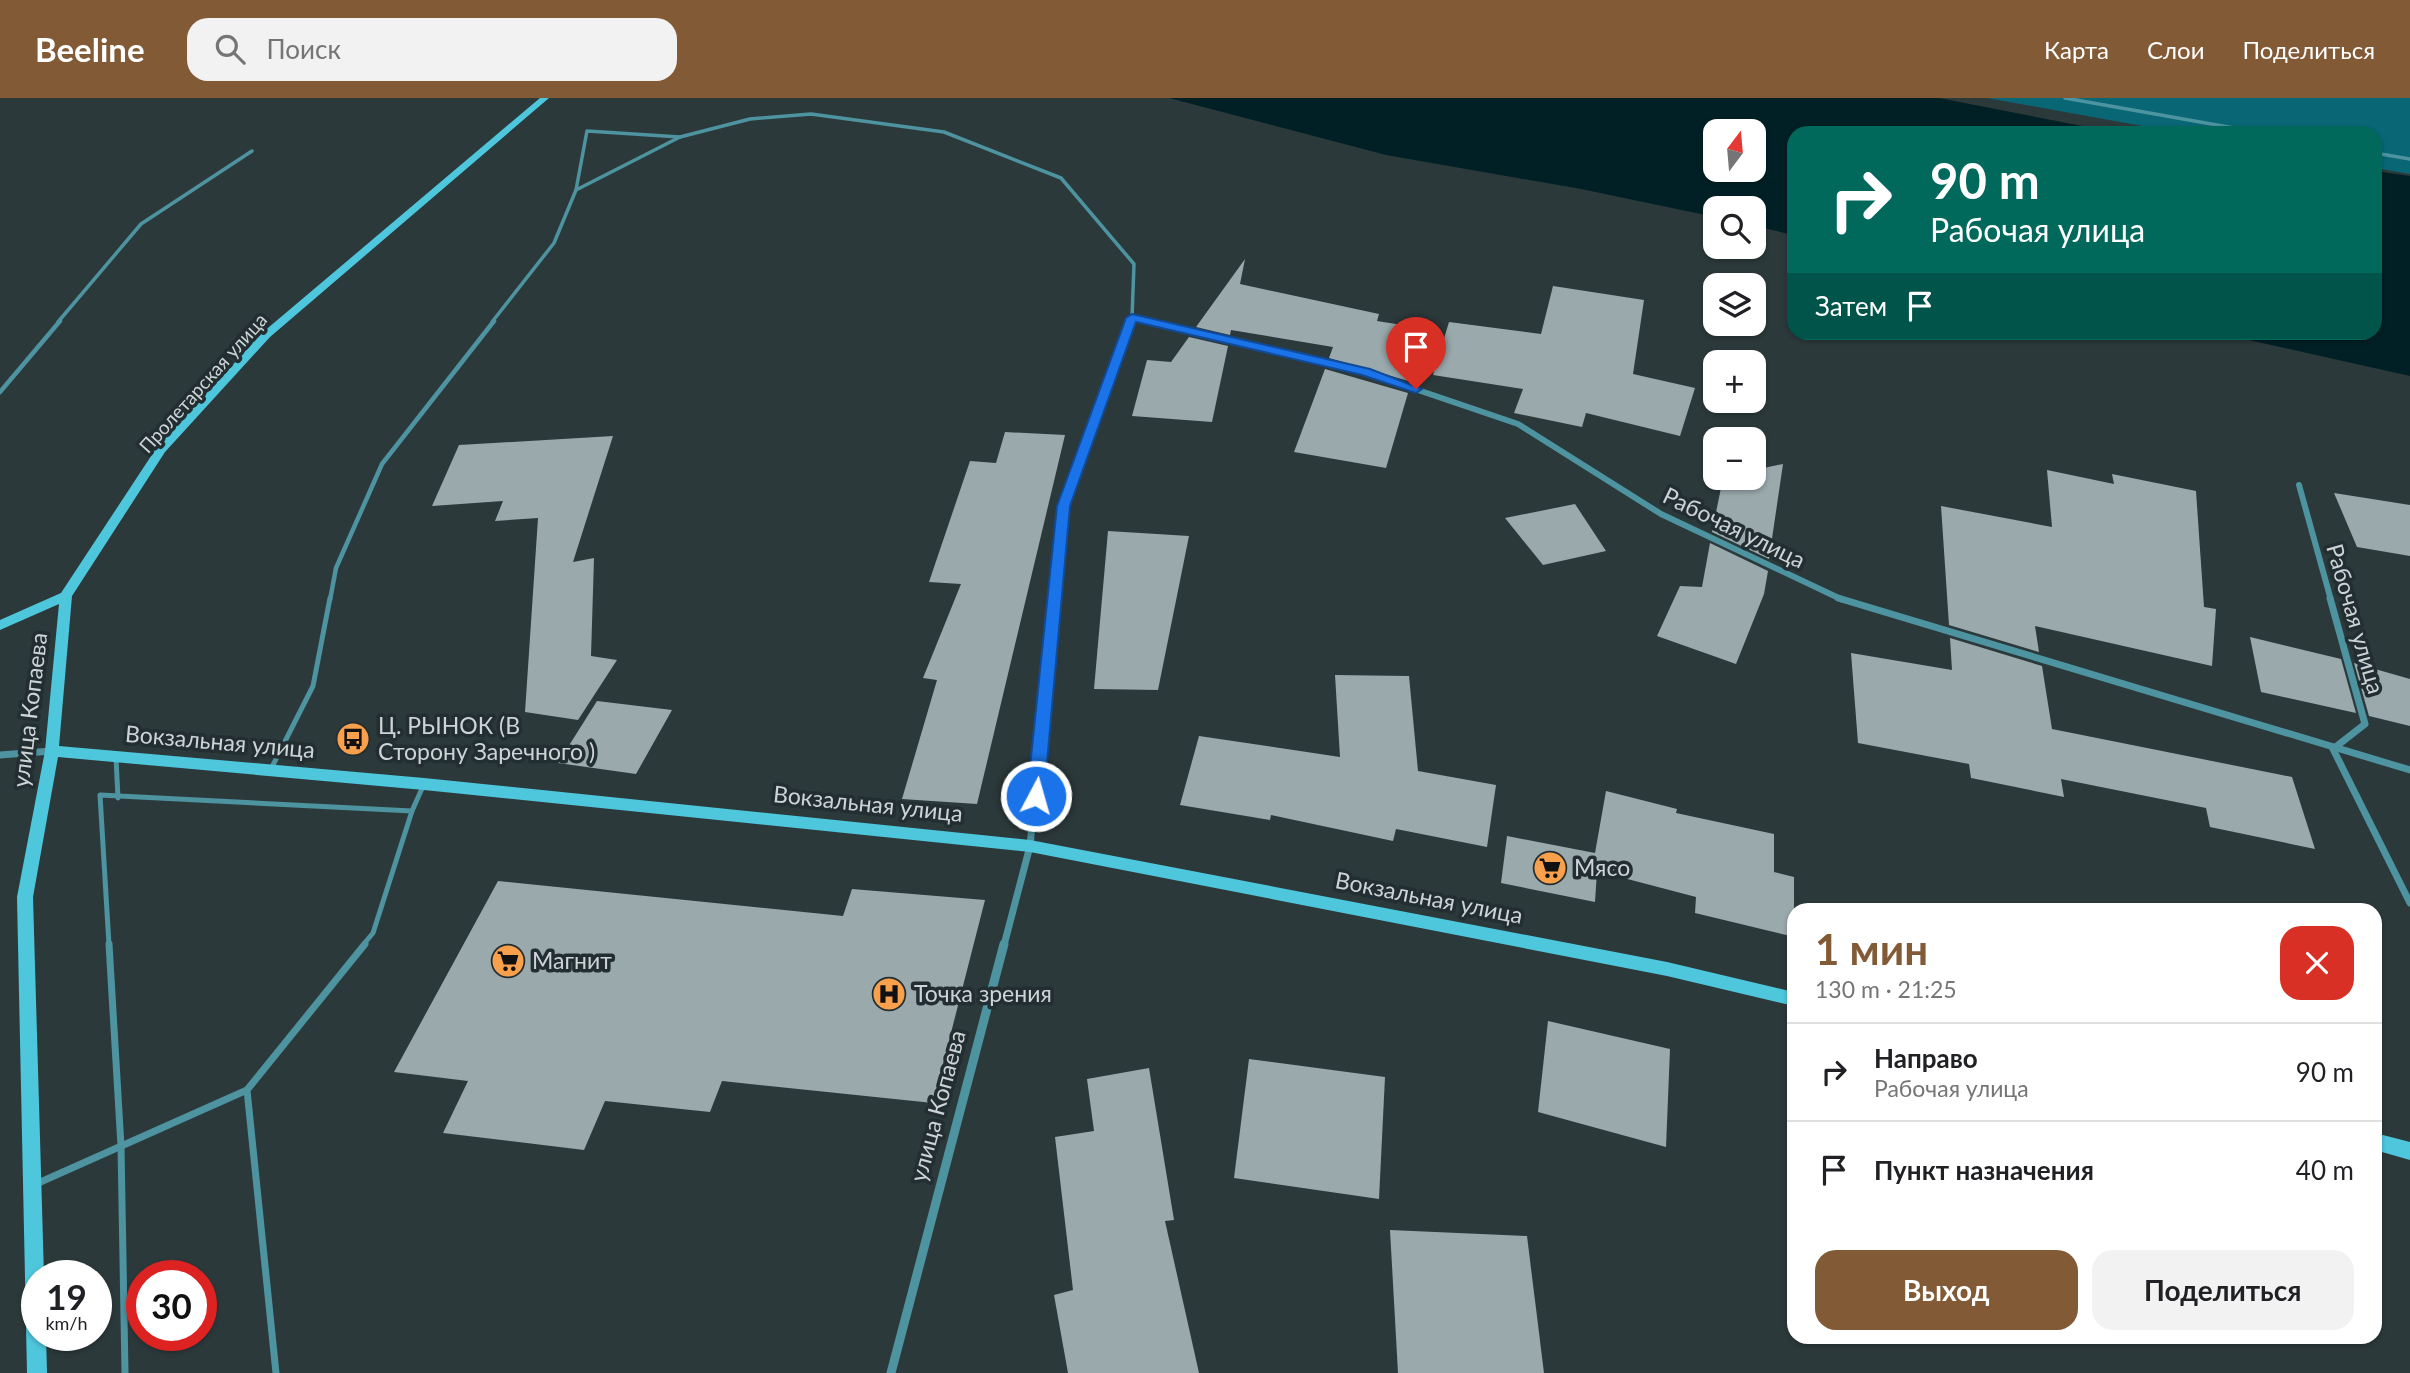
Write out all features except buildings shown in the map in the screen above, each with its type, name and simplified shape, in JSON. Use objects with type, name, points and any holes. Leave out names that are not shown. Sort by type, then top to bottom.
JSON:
[{"type":"main road","name":"Пролетарская улица","points":[[66,596],[161,450],[265,335],[545,98]]},
{"type":"main road","points":[[0,625],[66,596]]},
{"type":"main road","name":"улица Копаева","points":[[37,1373],[26,897],[51,751],[66,596]]},
{"type":"main road","name":"Вокзальная улица","points":[[51,751],[425,784],[1030,846],[1667,968],[1787,997]]},
{"type":"main road","points":[[2382,1144],[2410,1151]]},
{"type":"street","name":"Рабочая улица","points":[[1132,318],[1365,372],[1518,424],[1661,514],[1839,599],[2410,770]]},
{"type":"street","name":"улица Копаева","points":[[891,1373],[1030,846],[1063,506],[1132,318]]},
{"type":"street","name":"Рабочая улица","points":[[2299,485],[2365,724],[2333,749]]},
{"type":"street","points":[[2333,749],[2410,903]]},
{"type":"street","points":[[0,755],[51,751]]},
{"type":"lane","points":[[2064,98],[2222,126]]},
{"type":"lane","points":[[576,190],[680,137],[750,120],[811,114],[944,132],[1061,178],[1134,264],[1132,318]]},
{"type":"lane","points":[[269,772],[313,685],[336,568],[382,464],[554,243],[576,190],[587,131],[680,137]]},
{"type":"lane","points":[[0,392],[141,224],[252,151]]},
{"type":"lane","points":[[2382,154],[2410,159]]},
{"type":"lane","points":[[116,758],[118,798]]},
{"type":"lane","points":[[33,1186],[247,1090],[373,933],[412,811],[425,784]]},
{"type":"lane","points":[[125,1373],[121,1146],[100,795],[412,811]]},
{"type":"lane","points":[[247,1090],[276,1373]]},
{"type":"shaded area","points":[[1169,98],[1939,98],[2082,126],[1787,126],[1787,233],[1766,229],[1766,196],[1703,196],[1703,214],[1581,189],[1386,155]]},
{"type":"shaded area","points":[[1987,98],[2410,98],[2410,174],[2382,169],[2382,126],[2142,126]]},
{"type":"shaded area","points":[[2382,172],[2410,176],[2410,376],[2248,340],[2382,340]]},
{"type":"place","name":"Ц. РЫНОК (В Сторону Заречного )","points":[[353,739]]},
{"type":"place","name":"Мясо","points":[[1550,868]]},
{"type":"place","name":"Магнит","points":[[508,961]]},
{"type":"place","name":"Точка зрения","points":[[889,994]]},
{"type":"route","points":[[1036,796],[1063,506],[1132,318],[1365,372],[1416,389]]}]
